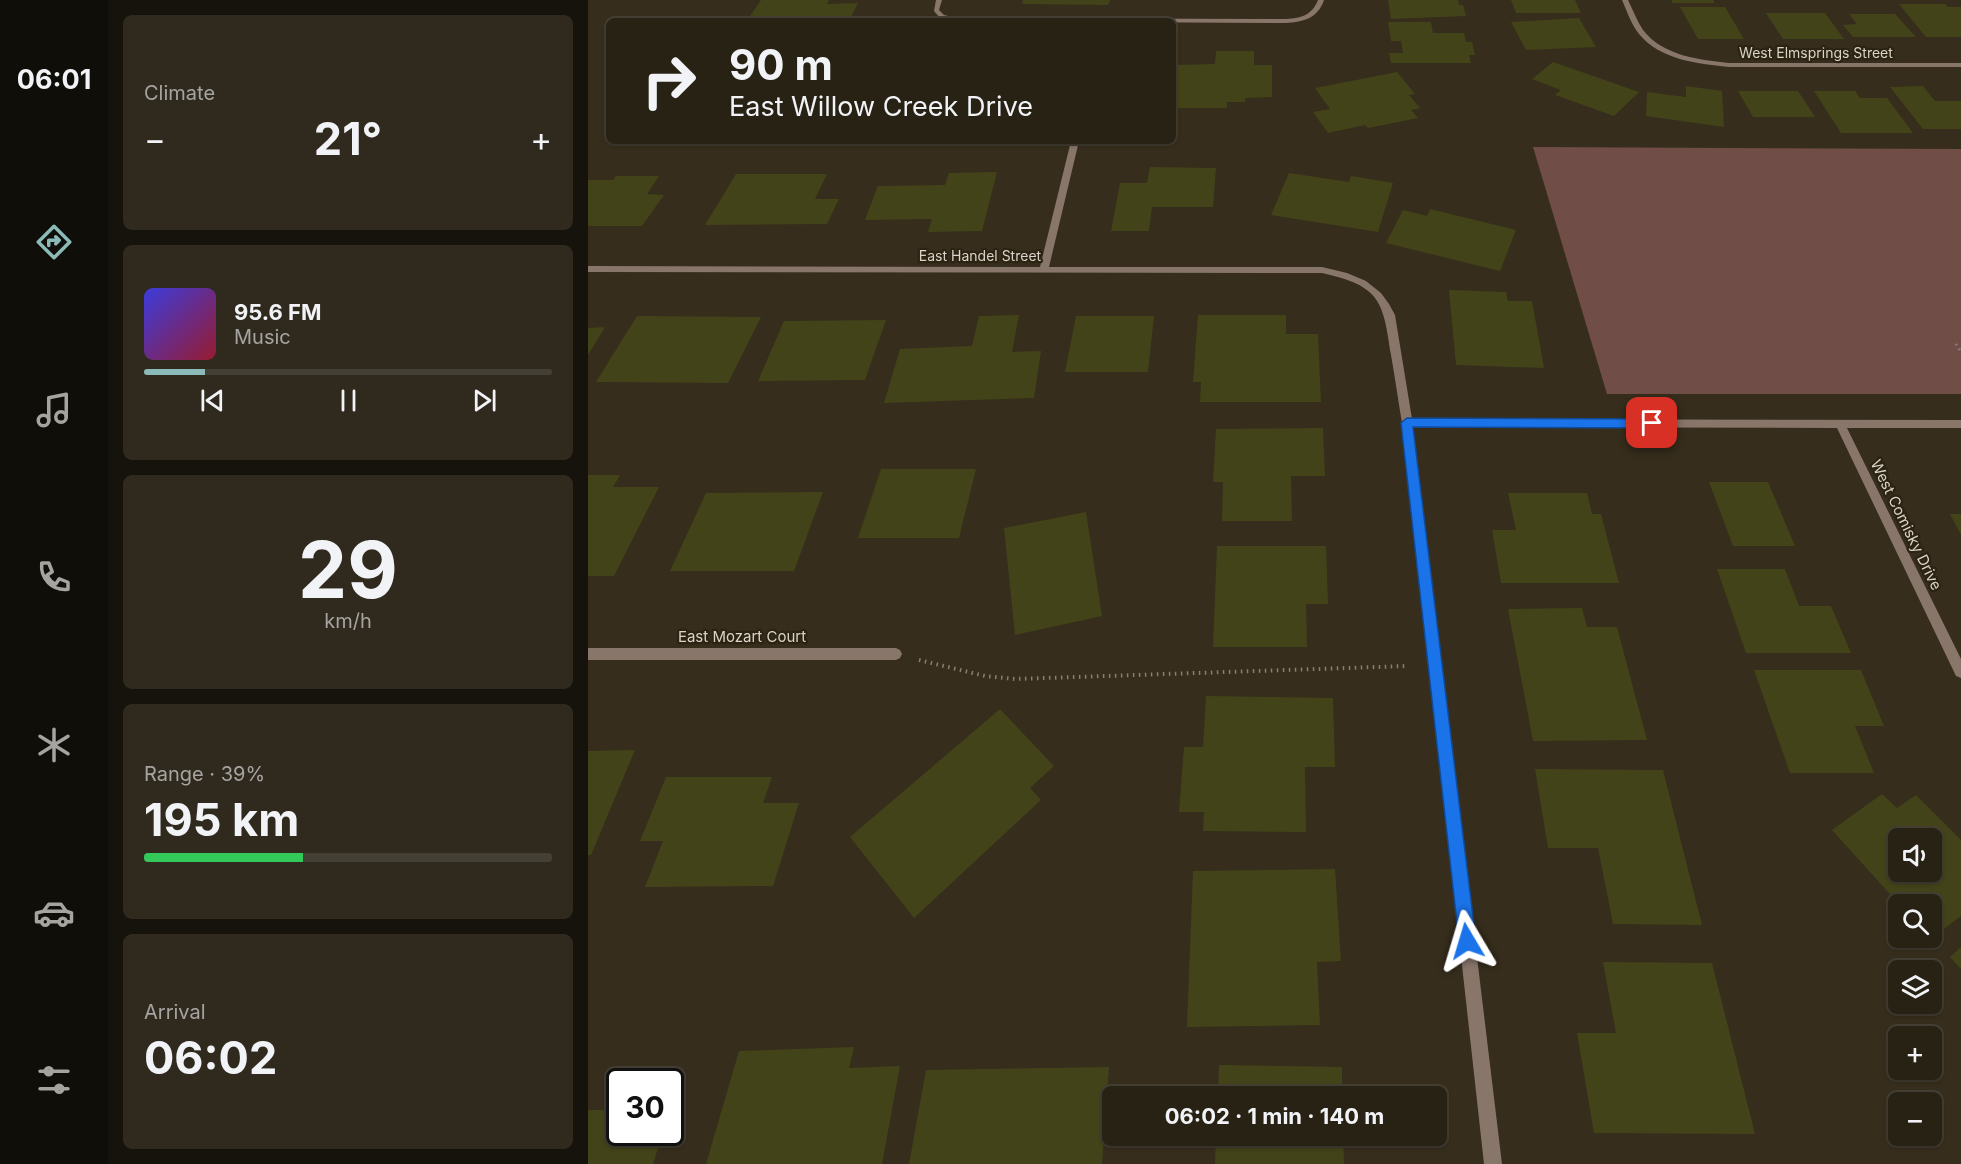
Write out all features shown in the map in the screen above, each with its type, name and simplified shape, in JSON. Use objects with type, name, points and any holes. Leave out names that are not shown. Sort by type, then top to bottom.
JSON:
[{"type":"street","points":[[939,0],[936,10],[942,17],[951,18]]},
{"type":"street","points":[[1176,21],[1270,21],[1311,18],[1319,10],[1321,0]]},
{"type":"street","name":"West Elmsprings Street","points":[[1625,0],[1641,32],[1653,44],[1701,62],[1730,65],[1961,65]]},
{"type":"street","points":[[1044,270],[1074,144]]},
{"type":"street","name":"East Handel Street","points":[[588,269],[1322,270],[1347,276],[1369,286],[1382,298],[1390,315],[1407,423]]},
{"type":"street","points":[[1493,1164],[1407,423],[1961,424]]},
{"type":"street","name":"West Comisky Drive","points":[[1840,424],[1961,672]]},
{"type":"street","name":"East Mozart Court","points":[[588,654],[896,654]]},
{"type":"path","points":[[1956,344],[1961,352]]},
{"type":"path","points":[[896,654],[985,676],[1015,679],[1435,666]]},
{"type":"shaded area","points":[[1533,147],[1961,149],[1961,394],[1607,394]]},
{"type":"building","points":[[761,0],[829,0],[827,4],[858,3],[850,18],[749,18]]},
{"type":"building","points":[[1023,0],[1110,0],[1108,5],[1022,4]]},
{"type":"building","points":[[1388,0],[1458,0],[1459,5],[1463,5],[1466,16],[1391,19]]},
{"type":"building","points":[[1511,0],[1575,0],[1581,13],[1516,13]]},
{"type":"building","points":[[1671,0],[1713,0],[1715,3],[1673,3]]},
{"type":"building","points":[[1899,4],[1945,4],[1948,7],[1961,7],[1961,37],[1926,37]]},
{"type":"building","points":[[1680,7],[1725,7],[1744,39],[1698,39]]},
{"type":"building","points":[[1766,13],[1825,13],[1844,39],[1783,39]]},
{"type":"building","points":[[1849,14],[1895,14],[1916,37],[1853,37],[1843,25],[1857,24]]},
{"type":"building","points":[[1579,18],[1596,47],[1526,50],[1511,22]]},
{"type":"building","points":[[1388,22],[1431,22],[1433,33],[1464,33],[1466,42],[1472,42],[1475,55],[1469,55],[1471,63],[1391,63],[1389,53],[1403,53],[1401,41],[1391,41]]},
{"type":"building","points":[[1216,51],[1254,51],[1254,65],[1272,65],[1272,97],[1245,98],[1245,102],[1227,102],[1227,108],[1176,108],[1176,65],[1215,64]]},
{"type":"building","points":[[1553,62],[1639,92],[1614,116],[1555,95],[1561,90],[1532,79]]},
{"type":"building","points":[[1397,72],[1415,94],[1409,95],[1420,108],[1411,110],[1418,118],[1368,128],[1365,125],[1328,133],[1313,112],[1330,109],[1315,88]]},
{"type":"building","points":[[1686,86],[1722,91],[1724,127],[1646,116],[1647,92],[1686,97]]},
{"type":"building","points":[[1923,86],[1935,101],[1961,101],[1961,129],[1923,129],[1890,87]]},
{"type":"building","points":[[1738,91],[1798,91],[1815,117],[1753,117]]},
{"type":"building","points":[[1814,91],[1855,91],[1860,98],[1887,98],[1913,133],[1841,133]]},
{"type":"building","points":[[1150,167],[1216,168],[1213,207],[1152,207],[1149,231],[1111,231],[1120,183],[1147,183]]},
{"type":"building","points":[[997,172],[982,231],[928,232],[932,219],[865,220],[878,186],[945,185],[949,173]]},
{"type":"building","points":[[1289,173],[1349,182],[1351,176],[1393,183],[1378,232],[1271,215]]},
{"type":"building","points":[[736,174],[827,174],[815,199],[839,199],[827,224],[705,225]]},
{"type":"building","points":[[616,176],[659,176],[647,194],[664,195],[642,226],[588,226],[588,180],[613,180]]},
{"type":"building","points":[[1430,209],[1516,230],[1500,271],[1386,243],[1403,210],[1427,216]]},
{"type":"building","points":[[1449,290],[1506,292],[1508,301],[1532,301],[1544,368],[1456,365]]},
{"type":"building","points":[[1019,315],[1012,352],[1041,351],[1034,398],[884,403],[900,349],[972,346],[979,316]]},
{"type":"building","points":[[1198,315],[1286,315],[1286,334],[1318,334],[1321,402],[1200,402],[1201,382],[1193,382]]},
{"type":"building","points":[[637,316],[761,317],[728,383],[596,382]]},
{"type":"building","points":[[1076,316],[1154,316],[1148,372],[1065,372]]},
{"type":"building","points":[[886,320],[865,380],[758,381],[784,321]]},
{"type":"building","points":[[605,327],[588,355],[588,328]]},
{"type":"building","points":[[1323,428],[1325,476],[1291,476],[1292,521],[1222,521],[1223,482],[1213,482],[1216,429]]},
{"type":"building","points":[[881,469],[976,469],[959,538],[858,538]]},
{"type":"building","points":[[588,475],[620,475],[613,487],[659,487],[614,576],[588,576]]},
{"type":"building","points":[[1709,482],[1768,482],[1795,546],[1733,546]]},
{"type":"building","points":[[823,492],[794,571],[670,571],[706,493]]},
{"type":"building","points":[[1508,493],[1587,493],[1592,514],[1601,514],[1619,583],[1501,583],[1492,530],[1516,530]]},
{"type":"building","points":[[1086,512],[1102,616],[1015,635],[1004,528]]},
{"type":"building","points":[[1950,514],[1961,514],[1961,535]]},
{"type":"building","points":[[1217,546],[1326,546],[1328,604],[1306,604],[1307,647],[1213,647]]},
{"type":"building","points":[[1717,569],[1785,569],[1799,606],[1831,606],[1851,653],[1746,653]]},
{"type":"building","points":[[1582,608],[1587,627],[1617,627],[1647,740],[1533,741],[1508,609]]},
{"type":"building","points":[[1754,670],[1861,670],[1884,726],[1855,726],[1874,773],[1790,773]]},
{"type":"building","points":[[1206,696],[1333,698],[1335,767],[1305,767],[1306,832],[1203,831],[1204,812],[1179,812],[1184,747],[1203,747]]},
{"type":"building","points":[[1000,709],[1054,766],[1030,788],[1041,800],[914,918],[850,837]]},
{"type":"building","points":[[635,750],[591,855],[588,855],[588,751]]},
{"type":"building","points":[[1535,769],[1663,770],[1702,925],[1613,924],[1598,848],[1548,848]]},
{"type":"building","points":[[666,777],[772,777],[763,803],[799,803],[773,886],[645,887],[663,841],[640,841]]},
{"type":"building","points":[[1882,794],[1897,808],[1916,795],[1961,840],[1961,916],[1942,930],[1942,894],[1890,894],[1832,830]]},
{"type":"building","points":[[1335,869],[1341,961],[1317,962],[1320,1025],[1187,1027],[1193,871]]},
{"type":"building","points":[[1961,947],[1961,969],[1950,957]]},
{"type":"building","points":[[1603,962],[1712,963],[1755,1134],[1594,1133],[1577,1033],[1616,1033]]},
{"type":"building","points":[[854,1047],[849,1068],[900,1066],[882,1164],[706,1164],[739,1051]]},
{"type":"building","points":[[1219,1065],[1342,1067],[1342,1086],[1218,1086]]},
{"type":"building","points":[[1109,1067],[1108,1086],[1102,1086],[1102,1164],[909,1164],[926,1070]]},
{"type":"building","points":[[588,1110],[606,1110],[606,1146],[659,1146],[653,1164],[588,1164]]},
{"type":"building","points":[[1216,1146],[1343,1146],[1344,1164],[1215,1164]]},
{"type":"route","points":[[1467,941],[1407,423],[1652,423]]}]
